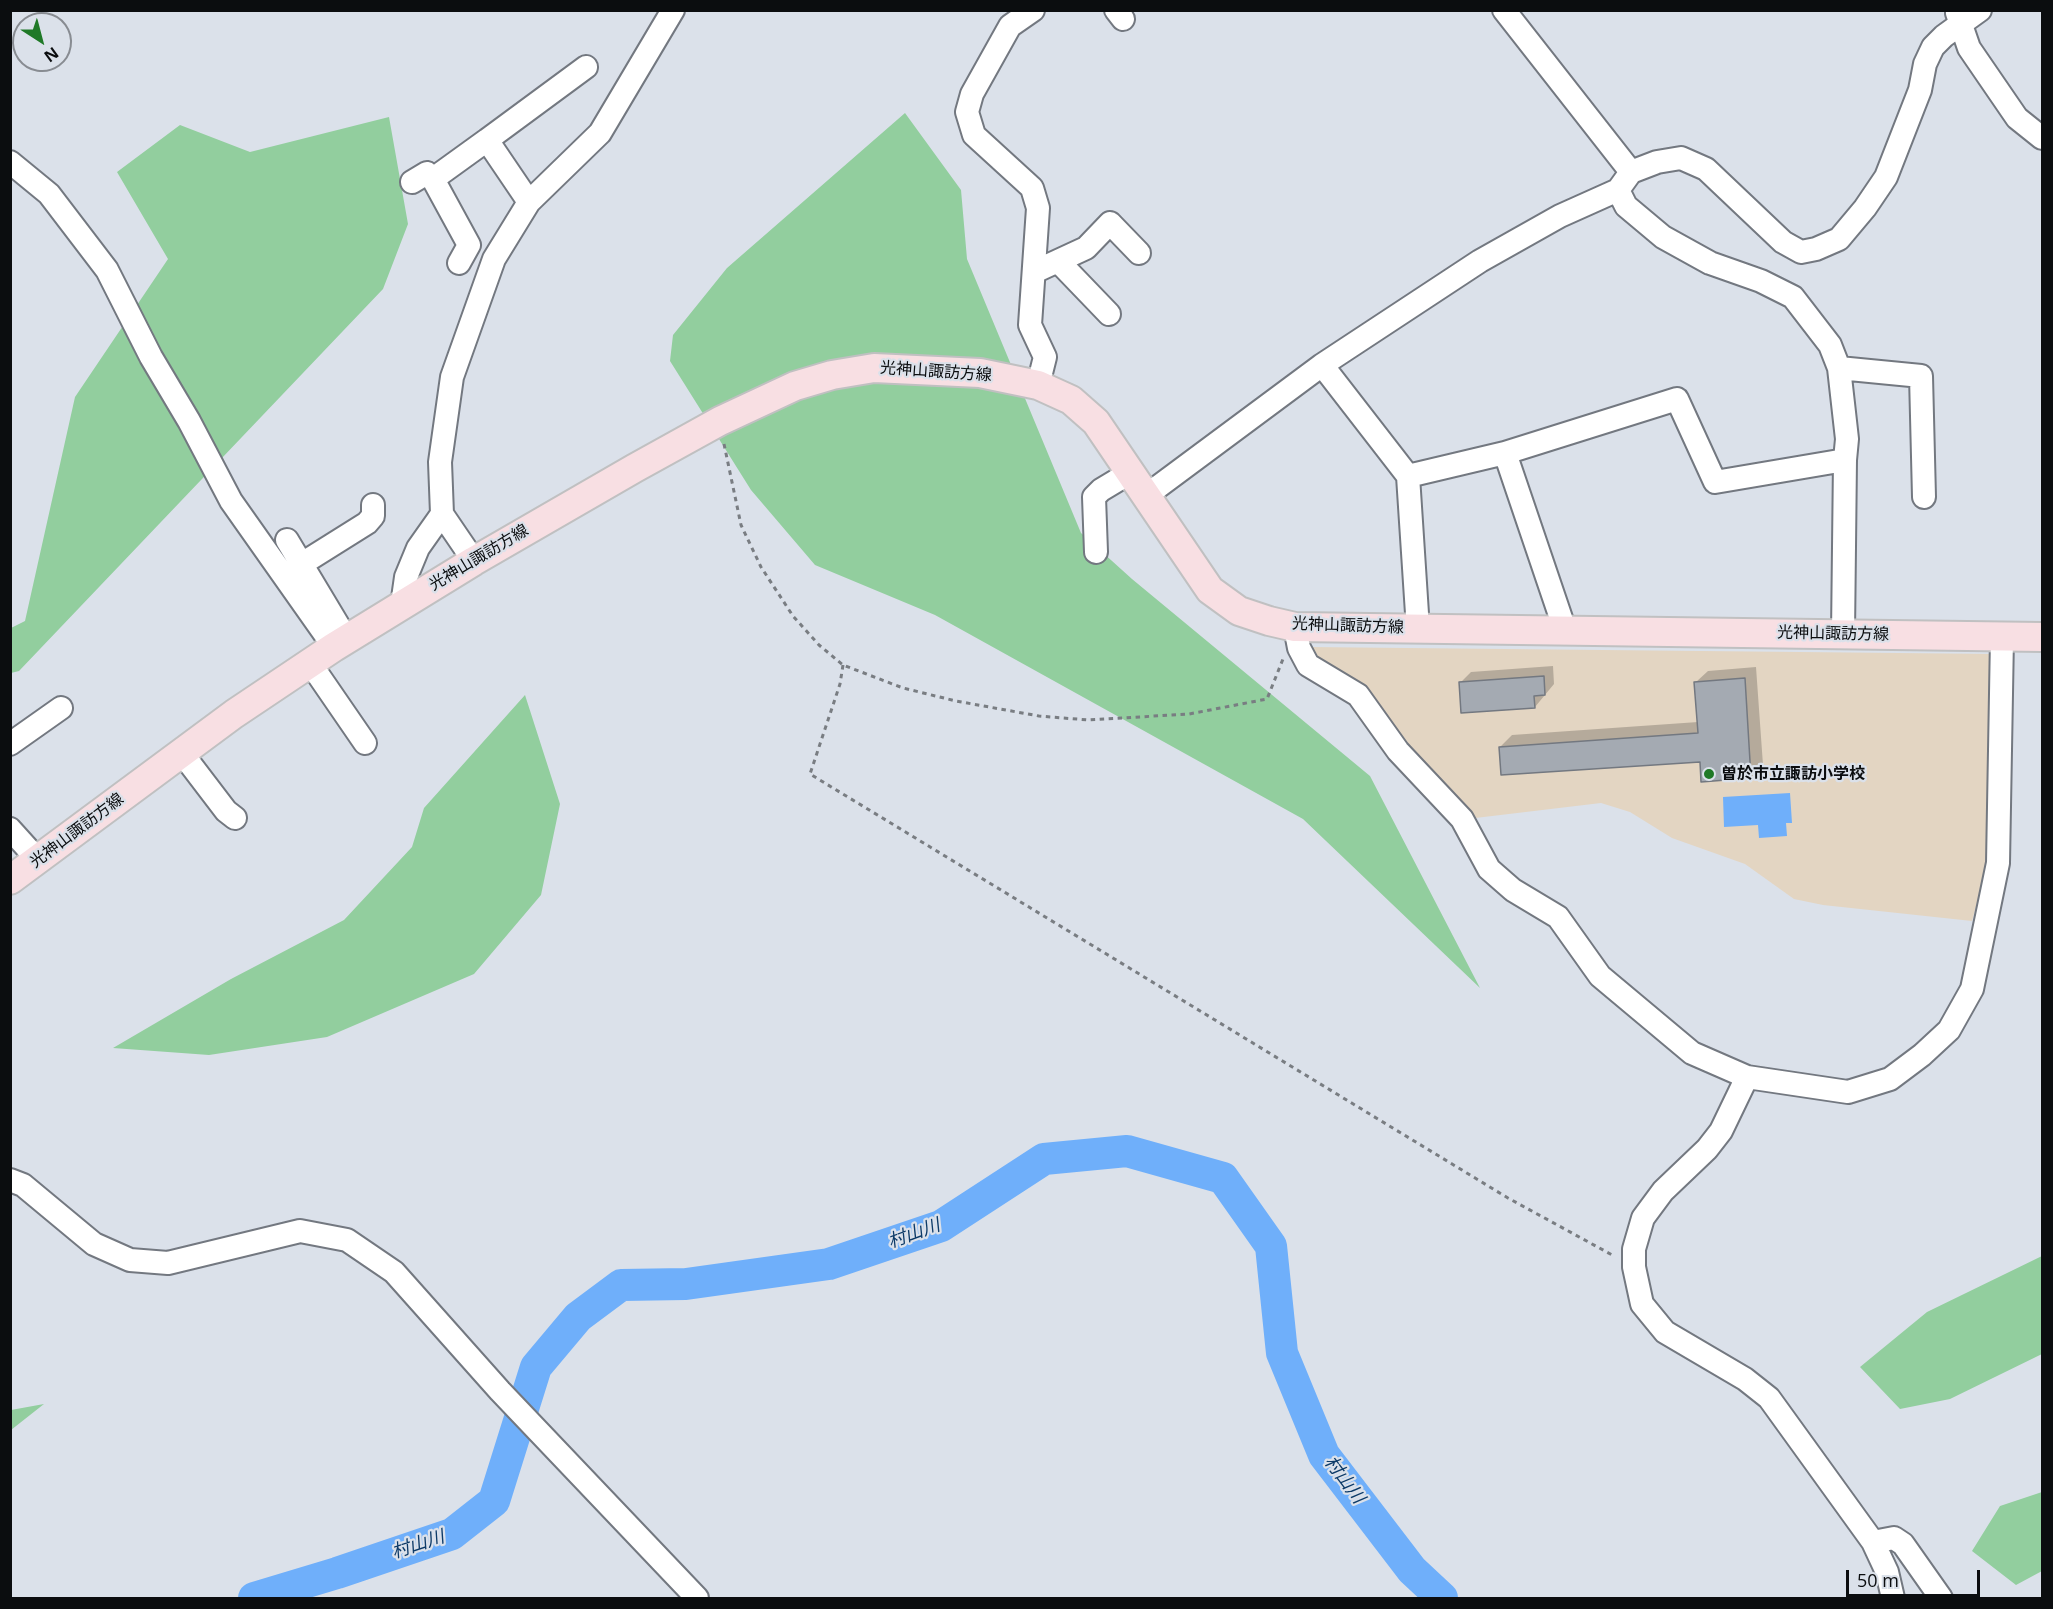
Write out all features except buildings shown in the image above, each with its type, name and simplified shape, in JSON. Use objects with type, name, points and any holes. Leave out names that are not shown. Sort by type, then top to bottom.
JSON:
[{"type":"main road","name":"光神山諏訪方線","points":[[10,880],[182,752],[310,663],[474,561],[634,468],[720,422],[795,386],[832,375],[874,368],[980,373],[1038,385],[1071,400],[1096,422],[1210,590],[1239,611],[1295,627],[2043,637]]},
{"type":"street","points":[[474,561],[442,514],[440,462],[452,377],[494,259],[529,202],[600,133],[673,10]]},
{"type":"street","points":[[1032,10],[1010,26],[972,94],[967,111],[974,135],[1032,188],[1038,208],[1030,325],[1045,357],[1038,385]]},
{"type":"street","points":[[1504,10],[1625,181],[1626,206],[1663,237],[1710,263],[1761,281],[1794,297],[1830,345],[1839,368],[1847,439],[1843,634]]},
{"type":"street","points":[[1096,552],[1094,497],[1101,490],[1139,483],[1480,261],[1657,162],[1681,158],[1706,169],[1784,242],[1801,252],[1816,249],[1839,239],[1865,208],[1886,177],[1920,90],[1925,64],[1933,47],[1958,18],[1980,10]]},
{"type":"street","points":[[1958,18],[1969,48],[2017,118],[2043,138]]},
{"type":"street","points":[[459,263],[469,245],[423,180],[487,140],[585,67]]},
{"type":"street","points":[[487,140],[529,202]]},
{"type":"street","points":[[10,162],[49,194],[107,270],[151,357],[189,421],[231,501],[340,644]]},
{"type":"street","points":[[1034,272],[1086,248],[1110,223],[1139,253]]},
{"type":"street","points":[[1058,261],[1108,314]]},
{"type":"street","points":[[1322,365],[1408,476],[1418,628]]},
{"type":"street","points":[[1839,368],[1921,376],[1923,497]]},
{"type":"street","points":[[1408,476],[1505,453],[1677,399],[1715,482],[1845,460]]},
{"type":"street","points":[[1505,453],[1565,630]]},
{"type":"street","points":[[300,565],[368,523],[373,516],[373,505]]},
{"type":"street","points":[[402,605],[406,577],[418,548],[442,514]]},
{"type":"street","points":[[287,540],[340,644]]},
{"type":"street","points":[[1295,627],[1299,648],[1308,665],[1358,695],[1398,751],[1462,819],[1489,869],[1513,890],[1558,917],[1600,976],[1692,1053],[1747,1077],[1848,1092],[1890,1079],[1922,1055],[1949,1030],[1972,989],[1998,863],[2002,637]]},
{"type":"street","points":[[310,663],[364,743]]},
{"type":"street","points":[[10,744],[61,708]]},
{"type":"street","points":[[182,752],[225,811],[235,818]]},
{"type":"street","points":[[10,829],[38,860]]},
{"type":"street","points":[[1747,1077],[1721,1131],[1707,1149],[1662,1191],[1643,1218],[1634,1250],[1634,1267],[1642,1304],[1665,1332],[1745,1378],[1769,1398],[1873,1542],[1887,1572],[1893,1599]]},
{"type":"street","points":[[10,1180],[23,1185],[94,1244],[130,1260],[168,1263],[300,1232],[347,1240],[394,1272],[500,1391],[697,1599]]},
{"type":"street","points":[[1873,1542],[1894,1538],[1903,1544],[1941,1599]]},
{"type":"path","points":[[720,422],[741,525],[761,567],[793,616],[819,645],[843,665],[903,688],[956,701],[1039,716],[1088,720],[1189,714],[1268,699],[1295,627]]},
{"type":"path","points":[[843,665],[840,684],[810,774],[1508,1198],[1634,1267]]},
{"type":"shaded area","name":"曽於市立諏訪小学校","points":[[1308,647],[1996,654],[1991,851],[1972,921],[1823,905],[1794,899],[1745,864],[1672,838],[1630,812],[1601,803],[1467,819],[1319,666]]},
{"type":"green space","points":[[905,113],[961,190],[967,259],[1081,533],[1132,579],[1370,776],[1480,988],[1303,819],[935,615],[815,565],[751,490],[670,361],[673,335],[727,268]]},
{"type":"green space","points":[[389,117],[408,224],[383,289],[19,671],[11,673],[11,628],[25,621],[75,397],[168,259],[117,172],[180,125],[250,152]]},
{"type":"green space","points":[[525,695],[560,804],[541,895],[474,974],[327,1037],[209,1055],[113,1048],[231,979],[344,920],[412,847],[424,808]]},
{"type":"green space","points":[[2042,1256],[2042,1354],[1950,1399],[1900,1409],[1860,1367],[1927,1312]]},
{"type":"green space","points":[[44,1404],[11,1430],[11,1410]]},
{"type":"green space","points":[[2042,1492],[2042,1571],[2016,1585],[1972,1551],[2000,1506]]},
{"type":"water","points":[[1790,793],[1792,823],[1786,823],[1787,836],[1759,838],[1758,825],[1724,827],[1723,797]]},
{"type":"waterway","name":"村山川","points":[[254,1598],[452,1534],[494,1501],[536,1367],[578,1317],[621,1285],[686,1284],[829,1264],[941,1226],[1044,1159],[1127,1151],[1223,1178],[1271,1246],[1282,1353],[1324,1455],[1412,1570],[1442,1598]]},
{"type":"place","name":"曽於市立諏訪小学校","points":[[1709,774]]}]
